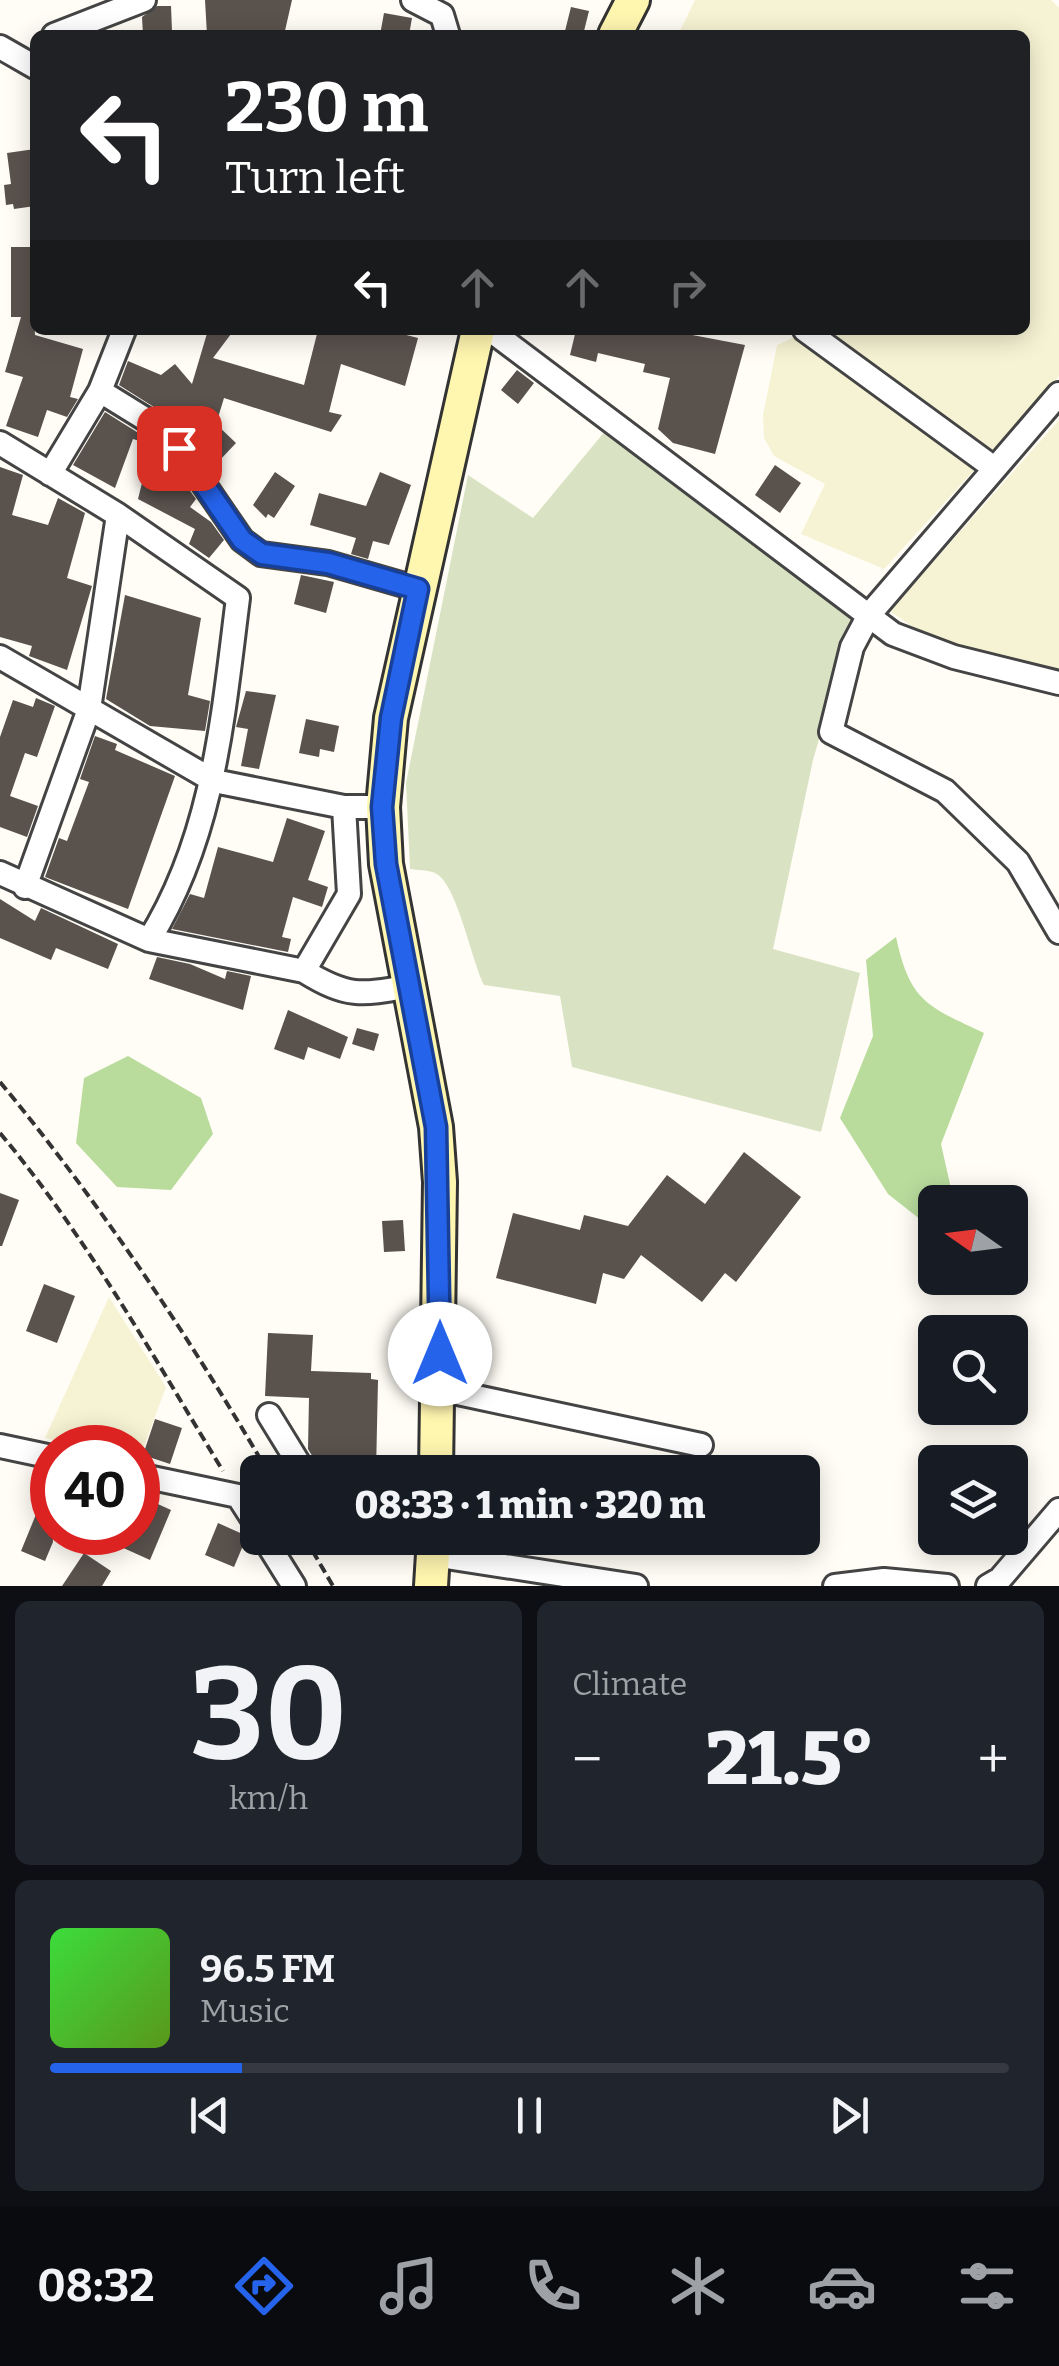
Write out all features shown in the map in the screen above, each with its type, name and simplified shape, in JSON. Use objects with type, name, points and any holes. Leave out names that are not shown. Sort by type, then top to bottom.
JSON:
[{"type":"street","points":[[67,30],[144,0]]},
{"type":"street","points":[[413,0],[442,16],[446,30]]},
{"type":"street","points":[[618,30],[633,0]]},
{"type":"street","points":[[5,49],[30,43]]},
{"type":"street","points":[[5,49],[30,64]]},
{"type":"street","points":[[50,474],[100,391],[122,335]]},
{"type":"street","points":[[437,1455],[440,1182],[436,1127],[386,864],[382,807],[391,718],[477,335]]},
{"type":"street","points":[[497,335],[893,634],[943,653],[1059,683]]},
{"type":"street","points":[[812,335],[994,468]]},
{"type":"street","points":[[100,391],[155,426],[179,448],[242,540],[262,554],[328,563],[418,589]]},
{"type":"street","points":[[1059,394],[869,615],[852,647],[831,732],[945,791],[1018,862],[1059,932]]},
{"type":"street","points":[[0,443],[118,515],[238,598],[214,781],[172,904],[149,940]]},
{"type":"street","points":[[25,887],[89,709],[118,515]]},
{"type":"street","points":[[0,657],[214,781],[344,807],[382,807]]},
{"type":"street","points":[[304,972],[350,894],[344,807]]},
{"type":"street","points":[[0,873],[149,940],[304,972],[356,996],[410,986]]},
{"type":"street","points":[[439,1389],[700,1445]]},
{"type":"street","points":[[269,1415],[294,1455]]},
{"type":"street","points":[[0,1446],[30,1452]]},
{"type":"street","points":[[160,1480],[240,1499]]},
{"type":"street","points":[[988,1586],[1000,1580],[1059,1510]]},
{"type":"street","points":[[275,1555],[294,1586]]},
{"type":"street","points":[[454,1555],[636,1586]]},
{"type":"street","points":[[835,1586],[884,1580],[918,1580],[947,1586]]},
{"type":"path","points":[[0,1082],[68,1164],[188,1337],[258,1455]]},
{"type":"path","points":[[0,1133],[30,1170],[122,1306],[238,1496]]},
{"type":"path","points":[[315,1555],[334,1586]]},
{"type":"shaded area","points":[[695,0],[1051,0],[1059,8],[1059,376],[997,452],[990,453],[829,335],[1030,335],[1030,30],[680,30]]},
{"type":"shaded area","points":[[796,336],[978,466],[884,569],[801,534],[825,484],[774,456],[764,438],[763,415],[777,345]]},
{"type":"shaded area","points":[[1059,420],[1059,676],[933,641],[890,611]]},
{"type":"shaded area","points":[[109,1297],[166,1387],[152,1425],[51,1425]]},
{"type":"green space","points":[[606,430],[854,618],[813,760],[773,949],[860,973],[821,1132],[572,1067],[560,996],[484,985],[457,906],[443,880],[432,872],[410,869],[406,783],[468,475],[533,518]]},
{"type":"green space","points":[[896,937],[908,976],[924,999],[984,1033],[941,1144],[950,1185],[918,1185],[918,1218],[888,1194],[840,1118],[873,1036],[866,960]]},
{"type":"green space","points":[[128,1056],[201,1098],[213,1134],[171,1190],[117,1187],[76,1143],[84,1078]]},
{"type":"building","points":[[205,0],[292,0],[285,30],[207,30]]},
{"type":"building","points":[[157,6],[171,6],[172,30],[143,30],[142,17]]},
{"type":"building","points":[[571,7],[589,11],[584,30],[565,30]]},
{"type":"building","points":[[384,13],[412,18],[410,30],[381,30]]},
{"type":"building","points":[[30,150],[30,207],[14,209],[13,204],[6,205],[4,185],[11,184],[7,153]]},
{"type":"building","points":[[11,247],[30,247],[30,335],[83,349],[70,397],[78,399],[67,417],[47,410],[38,437],[6,426],[23,377],[5,372],[21,317],[11,317]]},
{"type":"building","points":[[207,335],[230,335],[213,358],[304,385],[317,335],[418,338],[405,386],[341,364],[329,412],[342,415],[331,432],[224,398],[216,424],[236,443],[219,461],[209,452],[203,457],[165,414],[119,385],[128,361],[161,375],[175,364],[192,384]]},
{"type":"building","points":[[575,335],[692,335],[745,345],[715,454],[673,443],[658,429],[670,378],[643,372],[645,364],[598,353],[596,362],[570,355]]},
{"type":"building","points":[[517,370],[534,383],[518,404],[501,390]]},
{"type":"building","points":[[105,412],[148,439],[146,443],[133,439],[115,488],[73,465]]},
{"type":"building","points":[[148,459],[185,484],[196,499],[190,507],[211,522],[224,540],[209,558],[189,544],[195,529],[138,499]]},
{"type":"building","points":[[775,465],[801,483],[780,513],[755,495]]},
{"type":"building","points":[[0,467],[23,475],[12,515],[48,525],[58,498],[85,513],[67,578],[92,586],[67,670],[29,656],[32,646],[0,637]]},
{"type":"building","points":[[275,472],[295,486],[274,518],[268,514],[266,518],[253,505]]},
{"type":"building","points":[[380,472],[411,485],[389,545],[373,541],[368,559],[351,554],[356,538],[310,525],[319,493],[366,506]]},
{"type":"building","points":[[301,575],[334,582],[326,613],[294,604]]},
{"type":"building","points":[[125,595],[201,618],[188,695],[210,701],[205,731],[150,726],[106,699]]},
{"type":"building","points":[[246,691],[276,695],[259,769],[241,766],[248,729],[236,727]]},
{"type":"building","points":[[36,698],[55,706],[37,757],[25,753],[10,796],[38,806],[27,837],[0,827],[0,737],[13,700],[33,707]]},
{"type":"building","points":[[306,719],[339,726],[334,752],[320,749],[319,757],[299,753]]},
{"type":"building","points":[[95,736],[117,744],[115,750],[175,776],[128,909],[45,877],[59,838],[67,841],[89,782],[80,779]]},
{"type":"building","points":[[287,818],[325,831],[308,880],[328,887],[322,907],[293,897],[282,937],[291,939],[288,952],[172,929],[190,894],[204,898],[218,847],[273,862]]},
{"type":"building","points":[[0,899],[35,921],[41,908],[118,944],[108,969],[56,948],[51,960],[0,938]]},
{"type":"building","points":[[157,957],[190,964],[225,979],[227,971],[251,976],[243,1010],[149,979]]},
{"type":"building","points":[[288,1010],[348,1037],[340,1059],[308,1047],[304,1060],[274,1049]]},
{"type":"building","points":[[357,1028],[379,1034],[374,1051],[352,1044]]},
{"type":"building","points":[[744,1152],[801,1197],[736,1282],[725,1273],[702,1302],[641,1255],[624,1279],[603,1273],[596,1304],[496,1278],[513,1213],[580,1230],[584,1215],[628,1226],[667,1175],[705,1204]]},
{"type":"building","points":[[0,1193],[19,1200],[2,1246],[0,1246]]},
{"type":"building","points":[[403,1220],[405,1251],[384,1252],[382,1221]]},
{"type":"building","points":[[44,1284],[75,1296],[57,1343],[26,1331]]},
{"type":"building","points":[[268,1333],[313,1335],[311,1371],[371,1373],[371,1379],[378,1380],[376,1455],[312,1455],[308,1449],[309,1398],[265,1396]]},
{"type":"building","points":[[155,1419],[182,1428],[170,1464],[160,1461],[160,1425],[153,1425]]},
{"type":"building","points":[[160,1505],[171,1510],[160,1536]]},
{"type":"building","points":[[218,1523],[240,1533],[240,1553],[234,1567],[205,1555]]},
{"type":"building","points":[[30,1529],[30,1555],[21,1551]]},
{"type":"building","points":[[83,1555],[111,1571],[102,1586],[62,1586]]},
{"type":"route","points":[[179,448],[242,540],[262,554],[328,563],[418,589],[391,718],[382,807],[396,925],[436,1127],[440,1182],[440,1354]]}]
